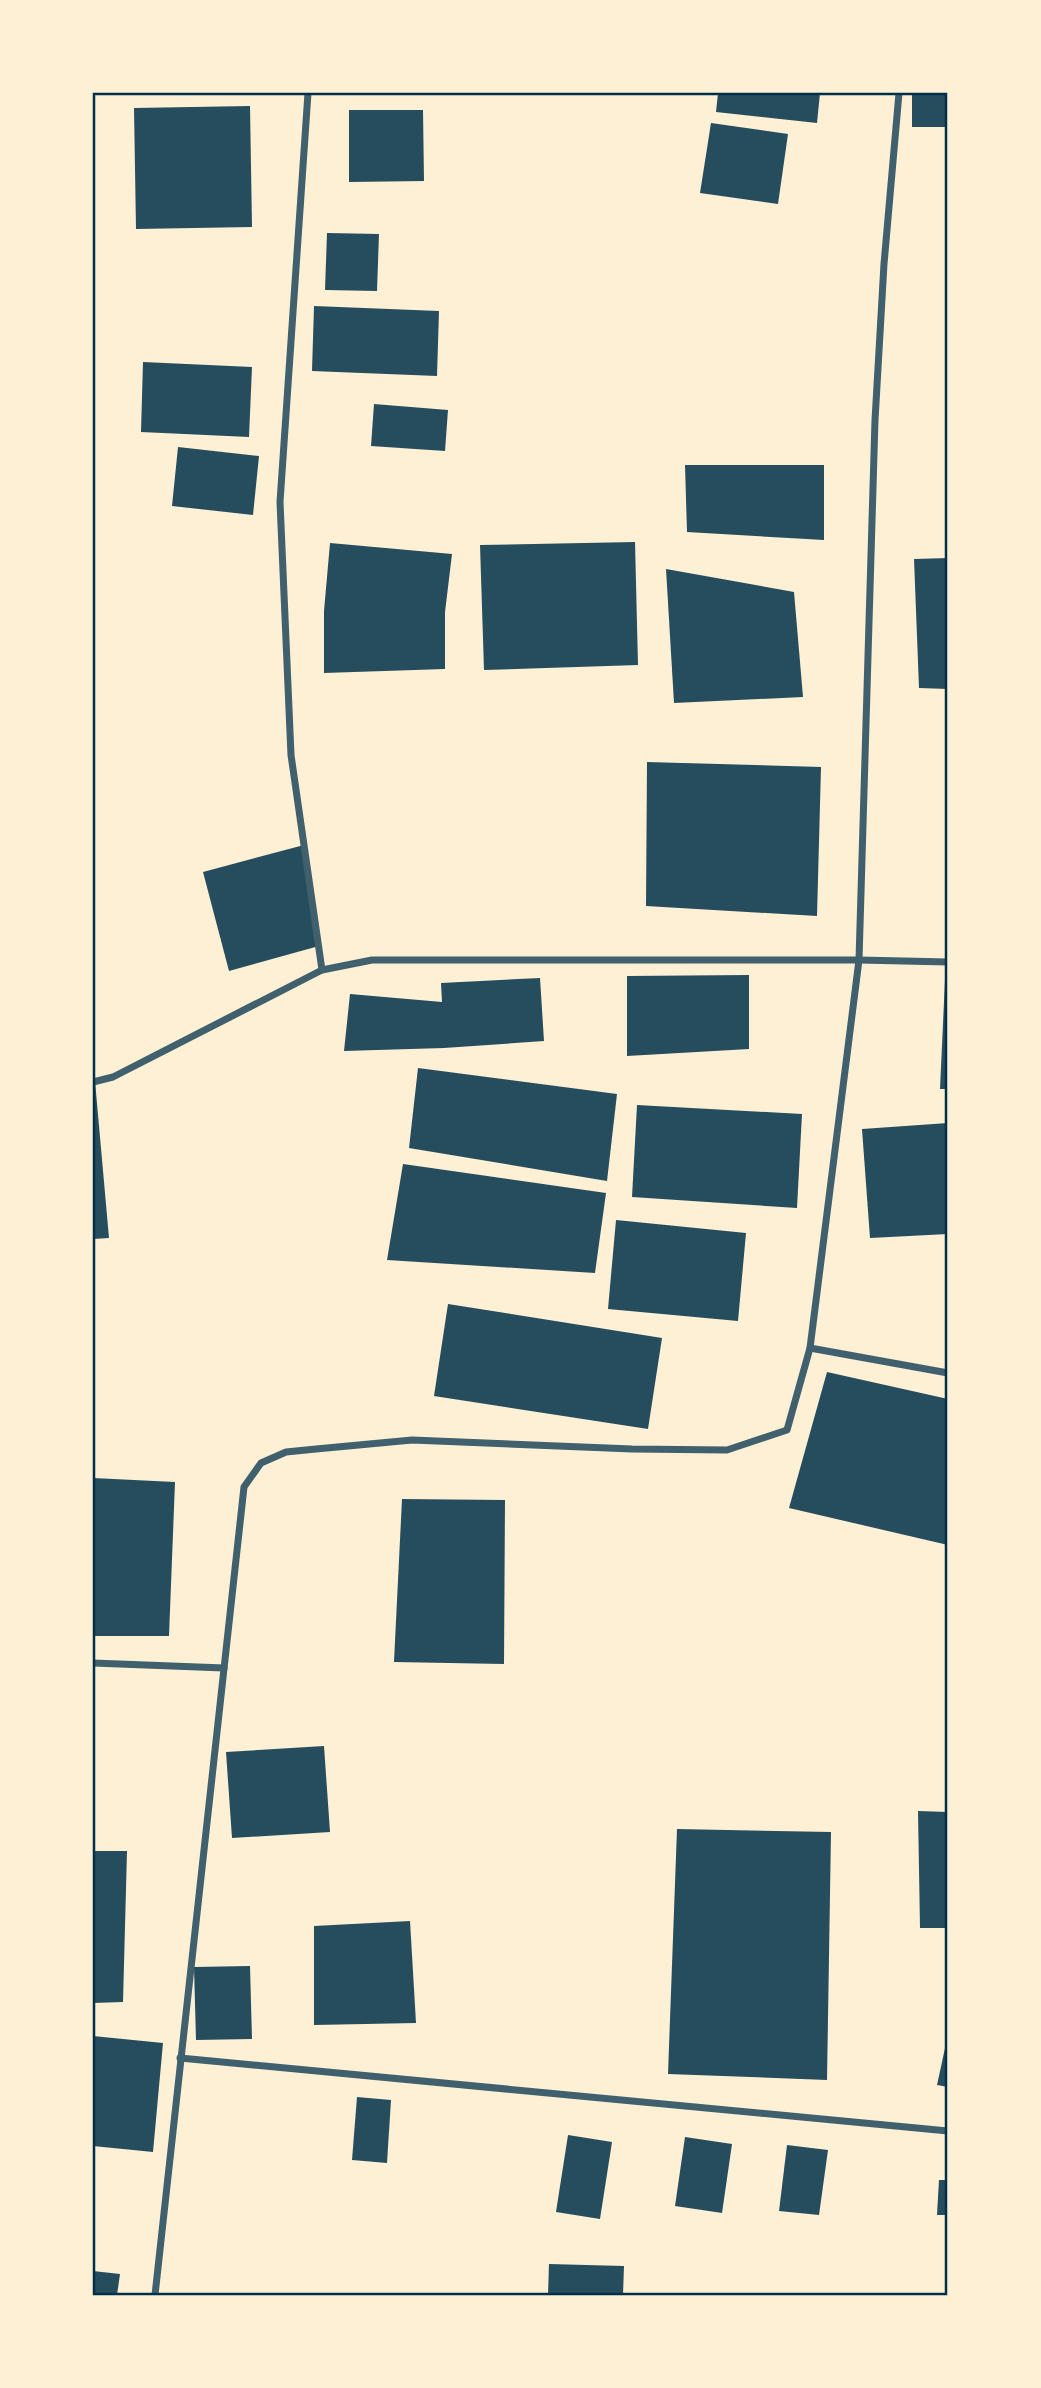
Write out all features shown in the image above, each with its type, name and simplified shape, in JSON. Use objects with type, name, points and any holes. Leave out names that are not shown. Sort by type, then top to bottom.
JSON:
[{"type":"street","points":[[308,93],[280,502],[291,755],[322,970]]},
{"type":"street","points":[[155,2295],[244,1487],[261,1463],[286,1452],[412,1440],[727,1450],[787,1430],[810,1348],[859,960],[875,420],[884,264],[899,93]]},
{"type":"street","points":[[93,1082],[113,1077],[322,970],[372,960],[948,962]]},
{"type":"street","points":[[810,1348],[948,1373]]},
{"type":"street","points":[[93,1663],[224,1668]]},
{"type":"street","points":[[180,2058],[948,2131]]},
{"type":"building","points":[[718,93],[820,93],[817,123],[716,112]]},
{"type":"building","points":[[912,93],[948,93],[948,127],[912,127]]},
{"type":"building","points":[[250,106],[252,227],[136,229],[134,108]]},
{"type":"building","points":[[349,110],[423,110],[424,181],[349,182]]},
{"type":"building","points":[[711,123],[788,134],[778,204],[700,193]]},
{"type":"building","points":[[327,233],[379,234],[377,291],[325,290]]},
{"type":"building","points":[[314,306],[439,311],[437,376],[312,371]]},
{"type":"building","points":[[143,362],[252,367],[249,437],[141,432]]},
{"type":"building","points":[[374,404],[448,410],[445,451],[371,446]]},
{"type":"building","points":[[178,447],[259,456],[253,515],[172,506]]},
{"type":"building","points":[[685,465],[824,465],[824,540],[687,532]]},
{"type":"building","points":[[635,542],[638,665],[484,670],[480,545]]},
{"type":"building","points":[[330,543],[452,554],[445,612],[445,669],[324,673],[324,611]]},
{"type":"building","points":[[948,558],[948,689],[919,688],[914,559]]},
{"type":"building","points":[[666,569],[794,592],[803,697],[674,703]]},
{"type":"building","points":[[647,762],[821,767],[817,916],[646,906]]},
{"type":"building","points":[[304,845],[319,946],[229,971],[203,872]]},
{"type":"building","points":[[749,975],[749,1049],[627,1056],[627,976]]},
{"type":"building","points":[[540,978],[544,1041],[344,1051],[350,994],[442,1002],[441,983]]},
{"type":"building","points":[[945,980],[948,980],[948,1089],[940,1089]]},
{"type":"building","points":[[418,1068],[617,1094],[607,1181],[409,1148]]},
{"type":"building","points":[[95,1081],[109,1238],[93,1239],[93,1082]]},
{"type":"building","points":[[637,1105],[802,1114],[797,1208],[632,1197]]},
{"type":"building","points":[[948,1123],[948,1234],[870,1238],[862,1129]]},
{"type":"building","points":[[403,1164],[606,1193],[595,1273],[387,1260]]},
{"type":"building","points":[[616,1220],[746,1233],[738,1321],[608,1309]]},
{"type":"building","points":[[448,1304],[662,1338],[648,1429],[434,1396]]},
{"type":"building","points":[[827,1372],[948,1399],[948,1545],[789,1508]]},
{"type":"building","points":[[93,1478],[175,1482],[169,1636],[93,1636]]},
{"type":"building","points":[[402,1499],[505,1500],[504,1664],[394,1662]]},
{"type":"building","points":[[324,1746],[330,1832],[232,1838],[226,1752]]},
{"type":"building","points":[[918,1811],[948,1812],[948,1928],[920,1928]]},
{"type":"building","points":[[677,1829],[831,1832],[827,2080],[668,2074]]},
{"type":"building","points":[[93,1851],[127,1851],[123,2002],[93,2003]]},
{"type":"building","points":[[410,1921],[416,2023],[314,2025],[314,1926]]},
{"type":"building","points":[[250,1966],[252,2039],[196,2040],[194,1967]]},
{"type":"building","points":[[93,2036],[163,2043],[153,2152],[93,2146]]},
{"type":"building","points":[[948,2039],[948,2087],[937,2085]]},
{"type":"building","points":[[357,2097],[391,2100],[387,2163],[352,2160]]},
{"type":"building","points":[[568,2135],[612,2142],[600,2219],[556,2212]]},
{"type":"building","points":[[685,2137],[732,2144],[722,2213],[675,2206]]},
{"type":"building","points":[[787,2145],[828,2150],[819,2215],[779,2211]]},
{"type":"building","points":[[939,2180],[948,2180],[948,2215],[937,2215]]},
{"type":"building","points":[[549,2264],[624,2266],[623,2295],[548,2295]]},
{"type":"building","points":[[93,2271],[120,2274],[117,2295],[93,2295]]}]
